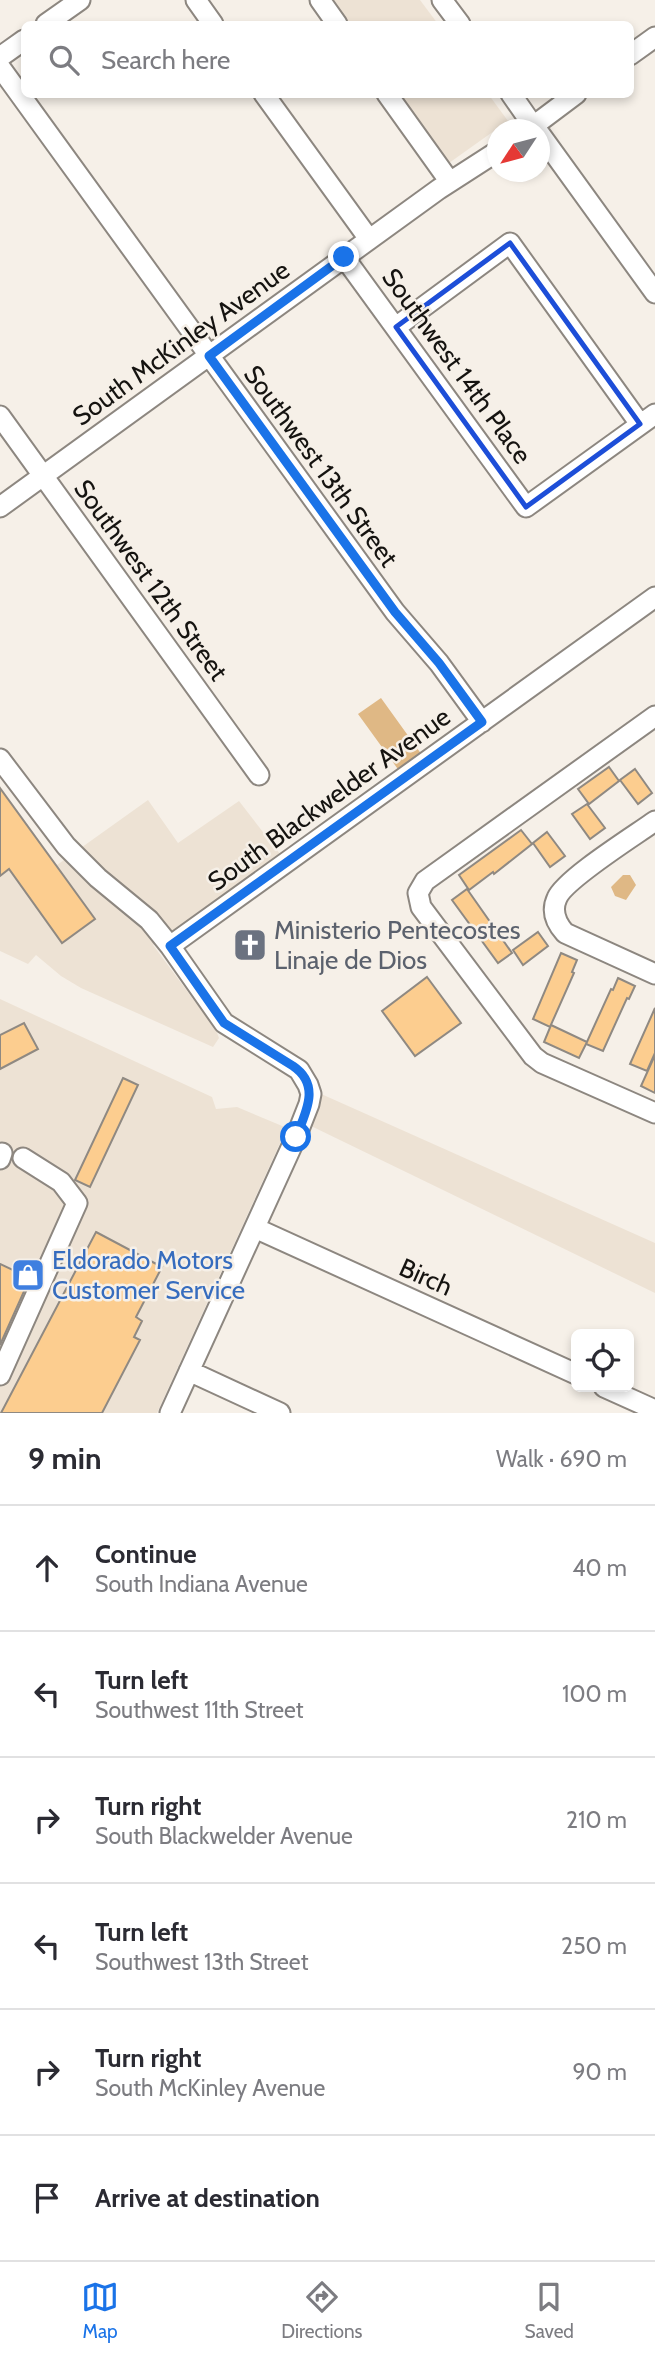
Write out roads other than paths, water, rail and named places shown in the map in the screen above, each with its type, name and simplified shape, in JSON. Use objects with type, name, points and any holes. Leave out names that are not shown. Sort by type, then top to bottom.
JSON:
[{"type":"street","points":[[50,21],[80,0]]},
{"type":"street","points":[[196,0],[212,21]]},
{"type":"street","points":[[320,0],[335,21]]},
{"type":"street","points":[[442,0],[458,21]]},
{"type":"street","points":[[634,53],[655,37]]},
{"type":"street","points":[[0,57],[21,42]]},
{"type":"street","name":"Southwest 13th Street","points":[[0,67],[21,96]]},
{"type":"street","name":"Southwest 13th Street","points":[[22,98],[395,612],[439,663],[482,722]]},
{"type":"street","points":[[267,98],[369,239]]},
{"type":"street","points":[[390,98],[450,182]]},
{"type":"street","points":[[513,98],[527,119]]},
{"type":"street","points":[[547,119],[571,98]]},
{"type":"street","points":[[550,152],[655,293]]},
{"type":"street","name":"South McKinley Avenue","points":[[0,507],[369,239],[487,158]]},
{"type":"street","points":[[396,327],[510,243],[648,419]]},
{"type":"street","name":"Southwest 14th Place","points":[[344,257],[526,507],[648,419]]},
{"type":"street","name":"Southwest 12th Street","points":[[0,416],[259,775]]},
{"type":"street","name":"South Blackwelder Avenue","points":[[170,946],[655,597]]},
{"type":"street","points":[[655,716],[425,881],[418,893],[421,907],[533,1056],[542,1063],[655,1113]]},
{"type":"street","points":[[0,759],[66,846],[98,878],[149,920],[224,1023],[299,1070],[311,1094],[255,1228],[170,1413]]},
{"type":"street","points":[[655,821],[567,884],[556,900],[554,915],[565,933],[655,974]]},
{"type":"street","points":[[0,1375],[77,1203],[61,1182],[23,1158]]},
{"type":"street","name":"Birch","points":[[255,1228],[571,1372]]},
{"type":"street","points":[[189,1371],[280,1413]]},
{"type":"street","points":[[615,1392],[655,1410]]},
{"type":"place","name":"Ministerio Pentecostes Linaje de Dios","points":[[250,945]]},
{"type":"place","name":"Eldorado Motors Customer Service","points":[[28,1275]]}]
